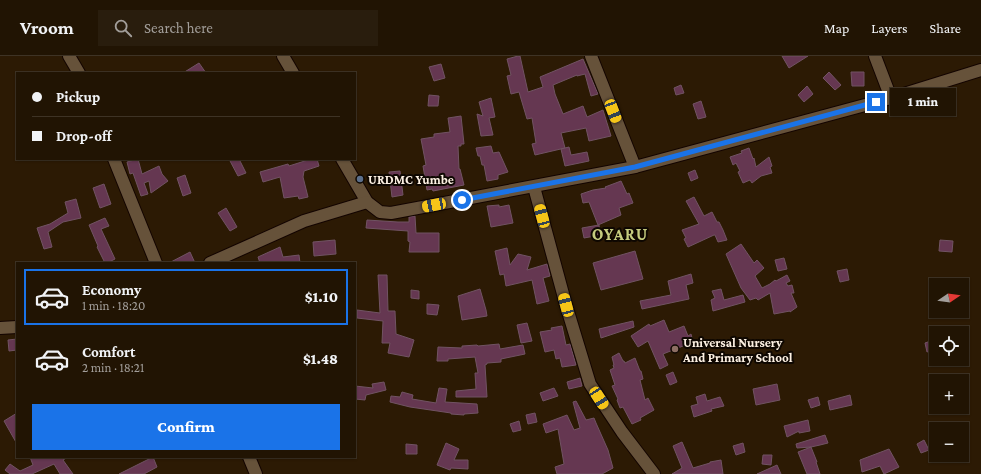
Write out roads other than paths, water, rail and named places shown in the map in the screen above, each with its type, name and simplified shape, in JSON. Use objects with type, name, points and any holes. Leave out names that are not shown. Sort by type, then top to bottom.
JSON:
[{"type":"street","points":[[69,56],[78,72]]},
{"type":"street","points":[[283,56],[292,72]]},
{"type":"street","points":[[591,56],[635,167]]},
{"type":"street","points":[[875,56],[891,98]]},
{"type":"street","points":[[343,160],[367,202],[380,212],[391,213],[635,167],[891,98],[981,70]]},
{"type":"street","points":[[114,160],[156,262]]},
{"type":"street","points":[[534,186],[566,305],[590,384],[622,432],[654,474]]},
{"type":"street","points":[[212,262],[304,222],[367,202]]},
{"type":"street","points":[[0,328],[16,327]]},
{"type":"street","points":[[249,458],[256,474]]},
{"type":"place","name":"URDMC Yumbe","points":[[360,179]]},
{"type":"place","name":"Universal Nursery And Primary School","points":[[675,349]]},
{"type":"district","name":"OYARU","points":[[620,234]]}]
